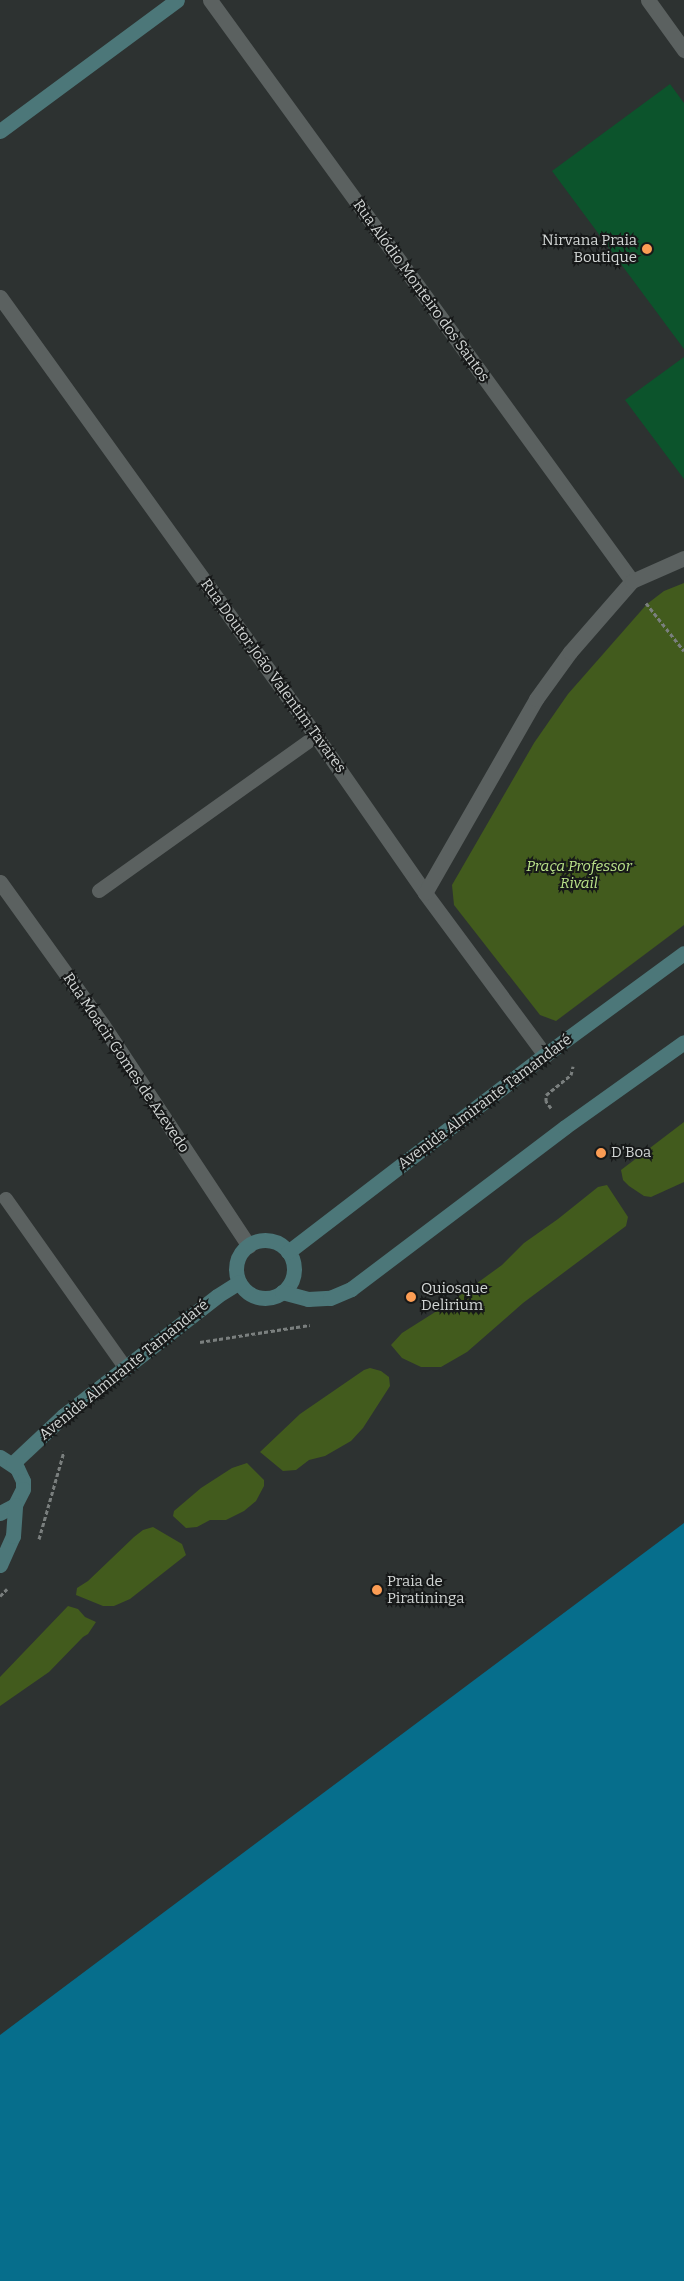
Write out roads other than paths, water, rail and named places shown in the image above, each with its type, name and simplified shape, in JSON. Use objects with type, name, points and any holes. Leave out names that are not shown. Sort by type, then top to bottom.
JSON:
[{"type":"street","points":[[0,131],[177,0]]},
{"type":"street","name":"Rua Alódio Monteiro dos Santos","points":[[210,0],[632,582]]},
{"type":"street","points":[[648,0],[684,50]]},
{"type":"street","name":"Rua Doutor João Valentim Tavares","points":[[0,297],[316,736],[425,893],[545,1055]]},
{"type":"street","points":[[425,893],[536,699],[570,652],[632,582],[684,558]]},
{"type":"street","name":"Rua Moacir Gomes de Azevedo","points":[[0,882],[102,1024],[249,1246]]},
{"type":"street","name":"Avenida Almirante Tamandaré","points":[[288,1252],[545,1055],[684,953]]},
{"type":"street","points":[[282,1292],[308,1299],[330,1298],[351,1289],[565,1127],[684,1042]]},
{"type":"street","points":[[266,1240],[274,1242],[288,1252],[294,1268],[288,1286],[282,1292],[275,1296],[258,1297],[244,1289],[239,1282],[236,1266],[242,1251],[249,1246],[266,1240]]},
{"type":"street","name":"Avenida Almirante Tamandaré","points":[[6,1460],[217,1296],[239,1282]]},
{"type":"street","points":[[0,1565],[13,1536],[15,1505],[22,1489],[23,1481],[6,1460]]},
{"type":"street","points":[[0,1513],[15,1505]]},
{"type":"lane","points":[[99,891],[316,736]]},
{"type":"lane","points":[[6,1199],[126,1368]]},
{"type":"water","points":[[684,1523],[684,2281],[0,2281],[0,2035]]},
{"type":"place","name":"Nirvana Praia Boutique","points":[[647,249]]},
{"type":"place","name":"D'Boa","points":[[601,1153]]},
{"type":"place","name":"Quiosque Delirium","points":[[411,1297]]},
{"type":"place","name":"Praia de Piratininga","points":[[377,1590]]},
{"type":"park label","name":"Praça Professor Rivail","points":[[579,874]]}]
